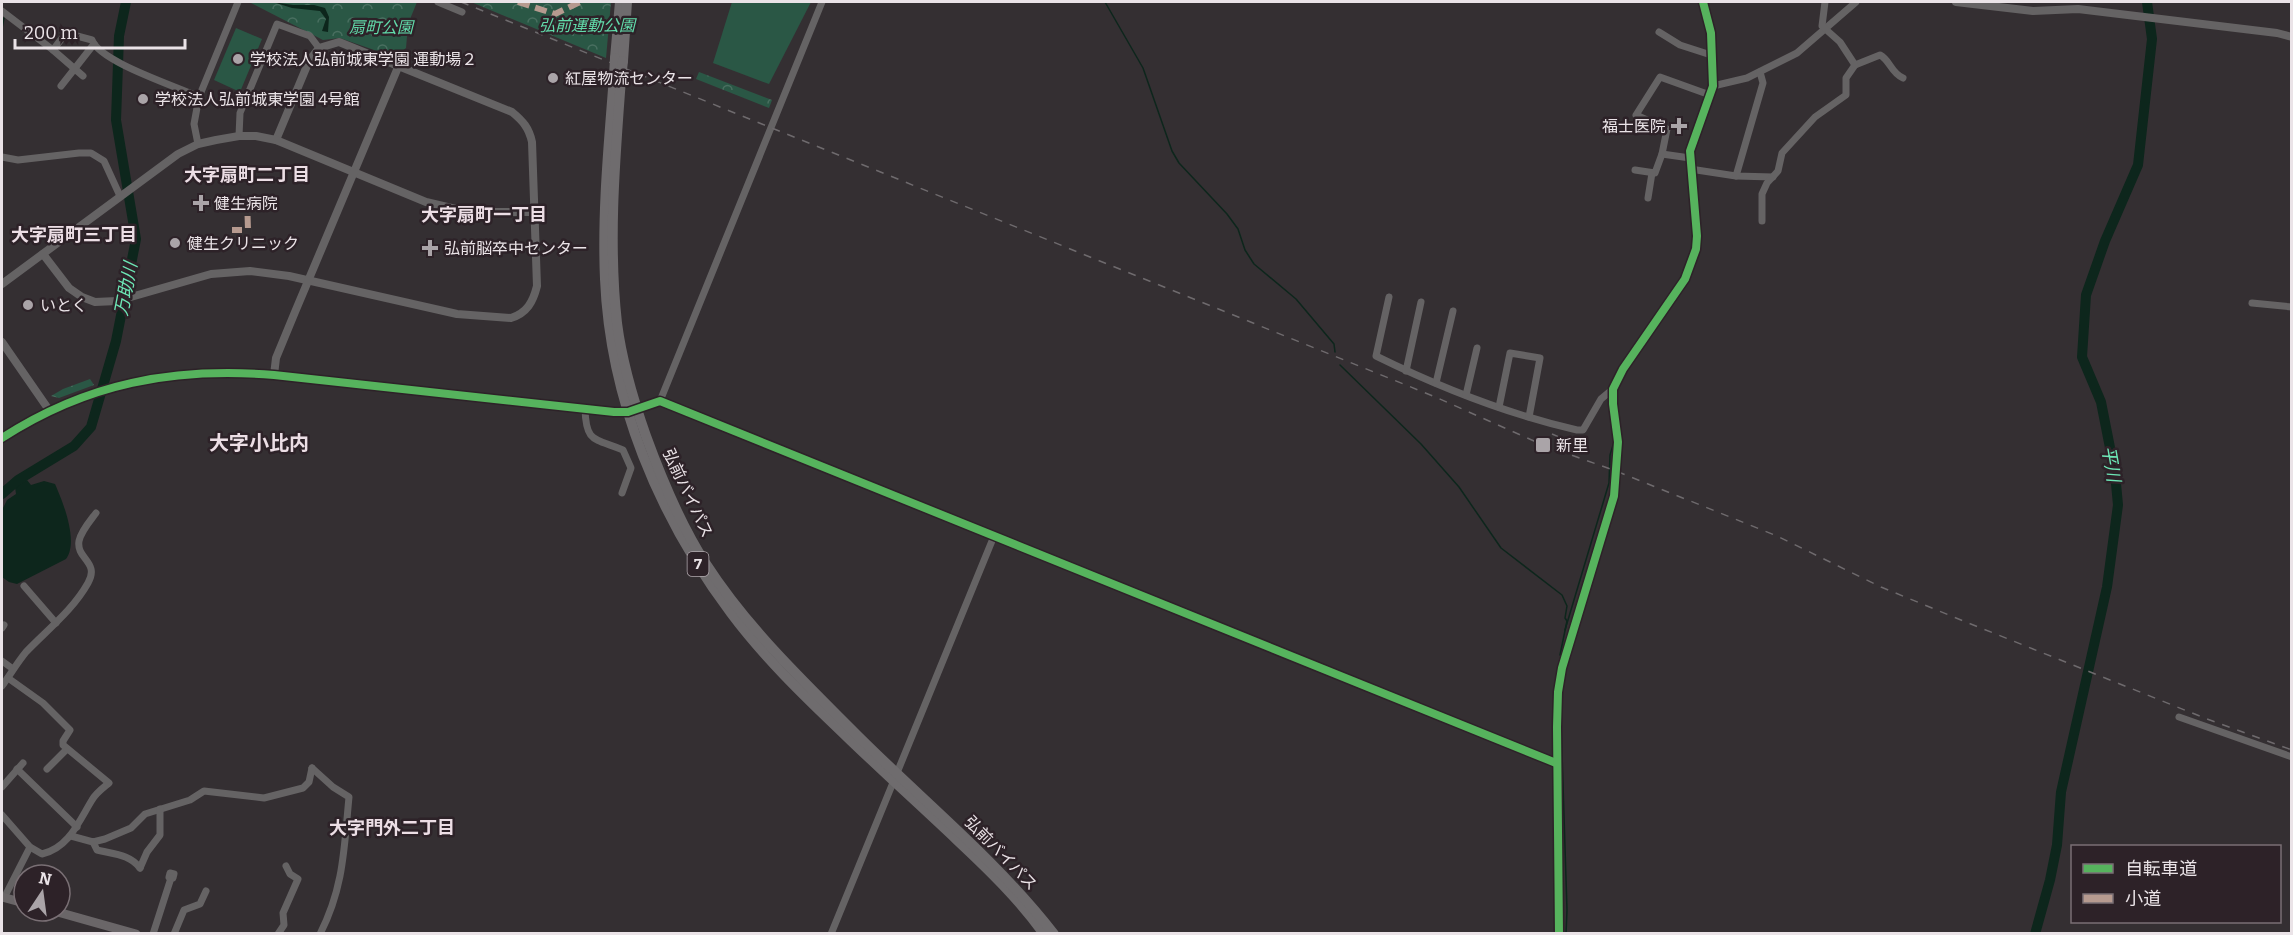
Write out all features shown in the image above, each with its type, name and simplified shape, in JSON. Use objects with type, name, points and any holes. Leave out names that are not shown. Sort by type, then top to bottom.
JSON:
[{"type":"highway","name":"弘前バイパス","points":[[620,2],[612,234],[617,323],[632,411],[659,495],[700,568],[728,608],[795,685],[995,866],[1054,933]]},
{"type":"highway","name":"弘前バイパス","points":[[619,60],[627,2]]},
{"type":"highway","name":"弘前バイパス","points":[[896,777],[1010,893],[1044,933]]},
{"type":"main road","points":[[72,916],[136,933]]},
{"type":"street","points":[[198,144],[194,124],[199,96],[238,2]]},
{"type":"street","points":[[438,2],[462,12]]},
{"type":"street","points":[[660,401],[822,2]]},
{"type":"street","points":[[1389,297],[1376,356],[1406,371],[1499,407],[1565,428],[1583,430],[1601,399],[1613,389],[1623,369],[1676,294],[1692,263],[1697,236],[1690,146],[1711,90],[1711,33],[1702,2]]},
{"type":"street","points":[[1825,2],[1822,26],[1840,42],[1855,65]]},
{"type":"street","points":[[1635,170],[1655,173],[1662,154],[1667,129],[1636,115],[1660,77],[1711,90],[1747,78],[1797,53],[1856,2]]},
{"type":"street","points":[[1956,2],[2033,11],[2072,9],[2097,11],[2292,37]]},
{"type":"street","points":[[2,11],[83,76]]},
{"type":"street","points":[[239,136],[240,113],[278,24],[310,36],[319,48]]},
{"type":"street","points":[[1659,32],[1680,45],[1712,55]]},
{"type":"street","points":[[52,51],[66,33],[92,40],[99,50],[121,64],[199,96]]},
{"type":"street","points":[[43,254],[69,288],[95,302],[117,301],[198,277],[224,272],[263,272],[450,313],[511,318],[518,316],[529,306],[535,292],[532,142],[530,132],[522,120],[507,110],[347,43],[339,42],[319,48],[309,61],[276,140]]},
{"type":"street","points":[[61,86],[94,44]]},
{"type":"street","points":[[1762,221],[1762,194],[1767,183],[1778,171],[1782,153],[1815,117],[1846,95],[1848,89],[1846,78],[1855,65],[1880,55],[1903,78]]},
{"type":"street","points":[[274,375],[276,358],[399,65]]},
{"type":"street","points":[[1736,176],[1763,83],[1760,72]]},
{"type":"street","points":[[2,284],[178,154],[198,144],[239,136],[276,140],[426,201],[460,210],[494,213],[534,212]]},
{"type":"street","points":[[2,157],[18,160],[91,153],[104,161],[122,195]]},
{"type":"street","points":[[1662,154],[1690,158]]},
{"type":"street","points":[[1690,169],[1736,176],[1773,177]]},
{"type":"street","points":[[1648,198],[1652,173]]},
{"type":"street","points":[[1406,371],[1421,302]]},
{"type":"street","points":[[2252,303],[2292,308]]},
{"type":"street","points":[[1436,383],[1453,310]]},
{"type":"street","points":[[2,342],[50,410]]},
{"type":"street","points":[[1466,395],[1477,348]]},
{"type":"street","points":[[1499,407],[1510,353],[1540,358],[1529,417]]},
{"type":"street","points":[[2,438],[50,410],[102,390],[191,373],[237,372],[274,375],[585,409],[632,411],[660,401],[1556,763]]},
{"type":"street","points":[[1559,933],[1556,763],[1558,692],[1562,668],[1614,496],[1618,442],[1613,389]]},
{"type":"street","points":[[585,409],[585,428],[592,438],[623,450],[631,468],[622,493]]},
{"type":"street","points":[[2,686],[13,669],[56,623],[89,582],[91,564],[81,553],[79,543],[82,533],[96,513]]},
{"type":"street","points":[[832,933],[994,536]]},
{"type":"street","points":[[24,586],[56,623]]},
{"type":"street","points":[[2,661],[13,669]]},
{"type":"street","points":[[2,815],[30,847],[42,854],[50,852],[71,836],[93,798],[109,783],[67,749],[63,741],[70,730],[43,702],[8,678]]},
{"type":"street","points":[[2179,717],[2292,757]]},
{"type":"street","points":[[46,769],[67,749]]},
{"type":"street","points":[[2,786],[24,763]]},
{"type":"street","points":[[71,836],[93,842],[131,828],[145,814],[189,800],[204,791],[272,797],[287,790],[303,788],[309,782],[312,768],[349,797],[341,875],[330,914],[320,933]]},
{"type":"street","points":[[17,769],[77,827]]},
{"type":"street","points":[[93,842],[98,850],[135,860],[140,868],[147,852],[160,835],[160,809]]},
{"type":"street","points":[[3,897],[30,847]]},
{"type":"street","points":[[153,933],[174,864]]},
{"type":"street","points":[[278,933],[284,925],[283,913],[298,879],[290,874],[286,866]]},
{"type":"street","points":[[174,933],[184,910],[200,904],[206,891]]},
{"type":"green space","name":"扇町公園","points":[[249,2],[417,2],[408,24],[406,48],[394,57],[340,38],[323,40]]},
{"type":"green space","name":"弘前運動公園","points":[[471,2],[611,2],[606,58]]},
{"type":"green space","points":[[732,2],[811,2],[769,84],[713,63]]},
{"type":"green space","name":"学校法人弘前城東学園 運動場２","points":[[236,28],[262,39],[240,92],[214,80]]},
{"type":"green space","points":[[699,72],[772,100],[769,108],[696,79]]},
{"type":"green space","points":[[90,379],[94,385],[59,398],[51,396],[63,389]]},
{"type":"shaded area","points":[[273,2],[325,8],[329,17],[328,32],[322,31],[326,19],[320,11],[292,8]]},
{"type":"shaded area","points":[[27,480],[31,485],[44,481],[55,484],[68,522],[71,543],[66,559],[17,584],[2,577],[2,510],[7,500],[16,494],[15,487]]},
{"type":"waterway","name":"万助川","points":[[2,494],[18,480],[74,446],[91,427],[116,341],[136,239],[116,120],[119,36],[126,2]]},
{"type":"waterway","points":[[1105,2],[1143,68],[1172,151],[1179,163],[1227,214],[1238,229],[1245,250],[1254,264],[1296,299],[1334,344],[1335,352]]},
{"type":"waterway","name":"平川","points":[[2035,934],[2050,880],[2057,845],[2061,792],[2107,587],[2118,505],[2115,473],[2101,402],[2082,357],[2086,295],[2105,241],[2138,165],[2152,39],[2147,2]]},
{"type":"waterway","points":[[2,28],[4,18]]},
{"type":"waterway","points":[[1340,365],[1421,444],[1459,487],[1501,548],[1562,595],[1567,606],[1565,618],[1567,621],[1560,655]]},
{"type":"waterway","points":[[1565,630],[1609,483],[1610,455],[1614,442]]},
{"type":"waterway","points":[[1561,722],[1566,934]]},
{"type":"railway","points":[[461,2],[1433,396],[1543,445],[1616,471],[1777,536],[1881,587],[1961,620],[2207,719],[2292,750]]},
{"type":"railway","points":[[1552,434],[1566,440]]},
{"type":"marked path","points":[[518,2],[555,14],[580,2]]},
{"type":"marked path","points":[[247,198],[248,230],[252,230]]},
{"type":"marked path","points":[[232,230],[242,230]]},
{"type":"cycle path","points":[[1559,934],[1558,692],[1562,668],[1614,496],[1618,442],[1613,389],[1623,369],[1685,279],[1696,249],[1690,151],[1713,86],[1711,33],[1703,2]]},
{"type":"cycle path","points":[[2,438],[34,419],[99,392],[132,383],[201,374],[274,375],[614,412],[628,412],[660,401],[1556,763]]},
{"type":"place","name":"学校法人弘前城東学園 運動場２","points":[[238,59]]},
{"type":"place","name":"紅屋物流センター","points":[[553,78]]},
{"type":"place","name":"学校法人弘前城東学園 4号館","points":[[143,99]]},
{"type":"place","name":"福士医院","points":[[1679,126]]},
{"type":"place","name":"健生病院","points":[[201,203]]},
{"type":"place","name":"健生クリニック","points":[[175,243]]},
{"type":"place","name":"弘前脳卒中センター","points":[[430,248]]},
{"type":"place","name":"いとく","points":[[28,305]]},
{"type":"place","name":"新里","points":[[1543,445]]},
{"type":"district","name":"大字扇町二丁目","points":[[247,175]]},
{"type":"district","name":"大字扇町一丁目","points":[[484,215]]},
{"type":"district","name":"大字扇町三丁目","points":[[74,235]]},
{"type":"district","name":"大字小比内","points":[[259,443]]},
{"type":"district","name":"大字門外二丁目","points":[[392,828]]}]
